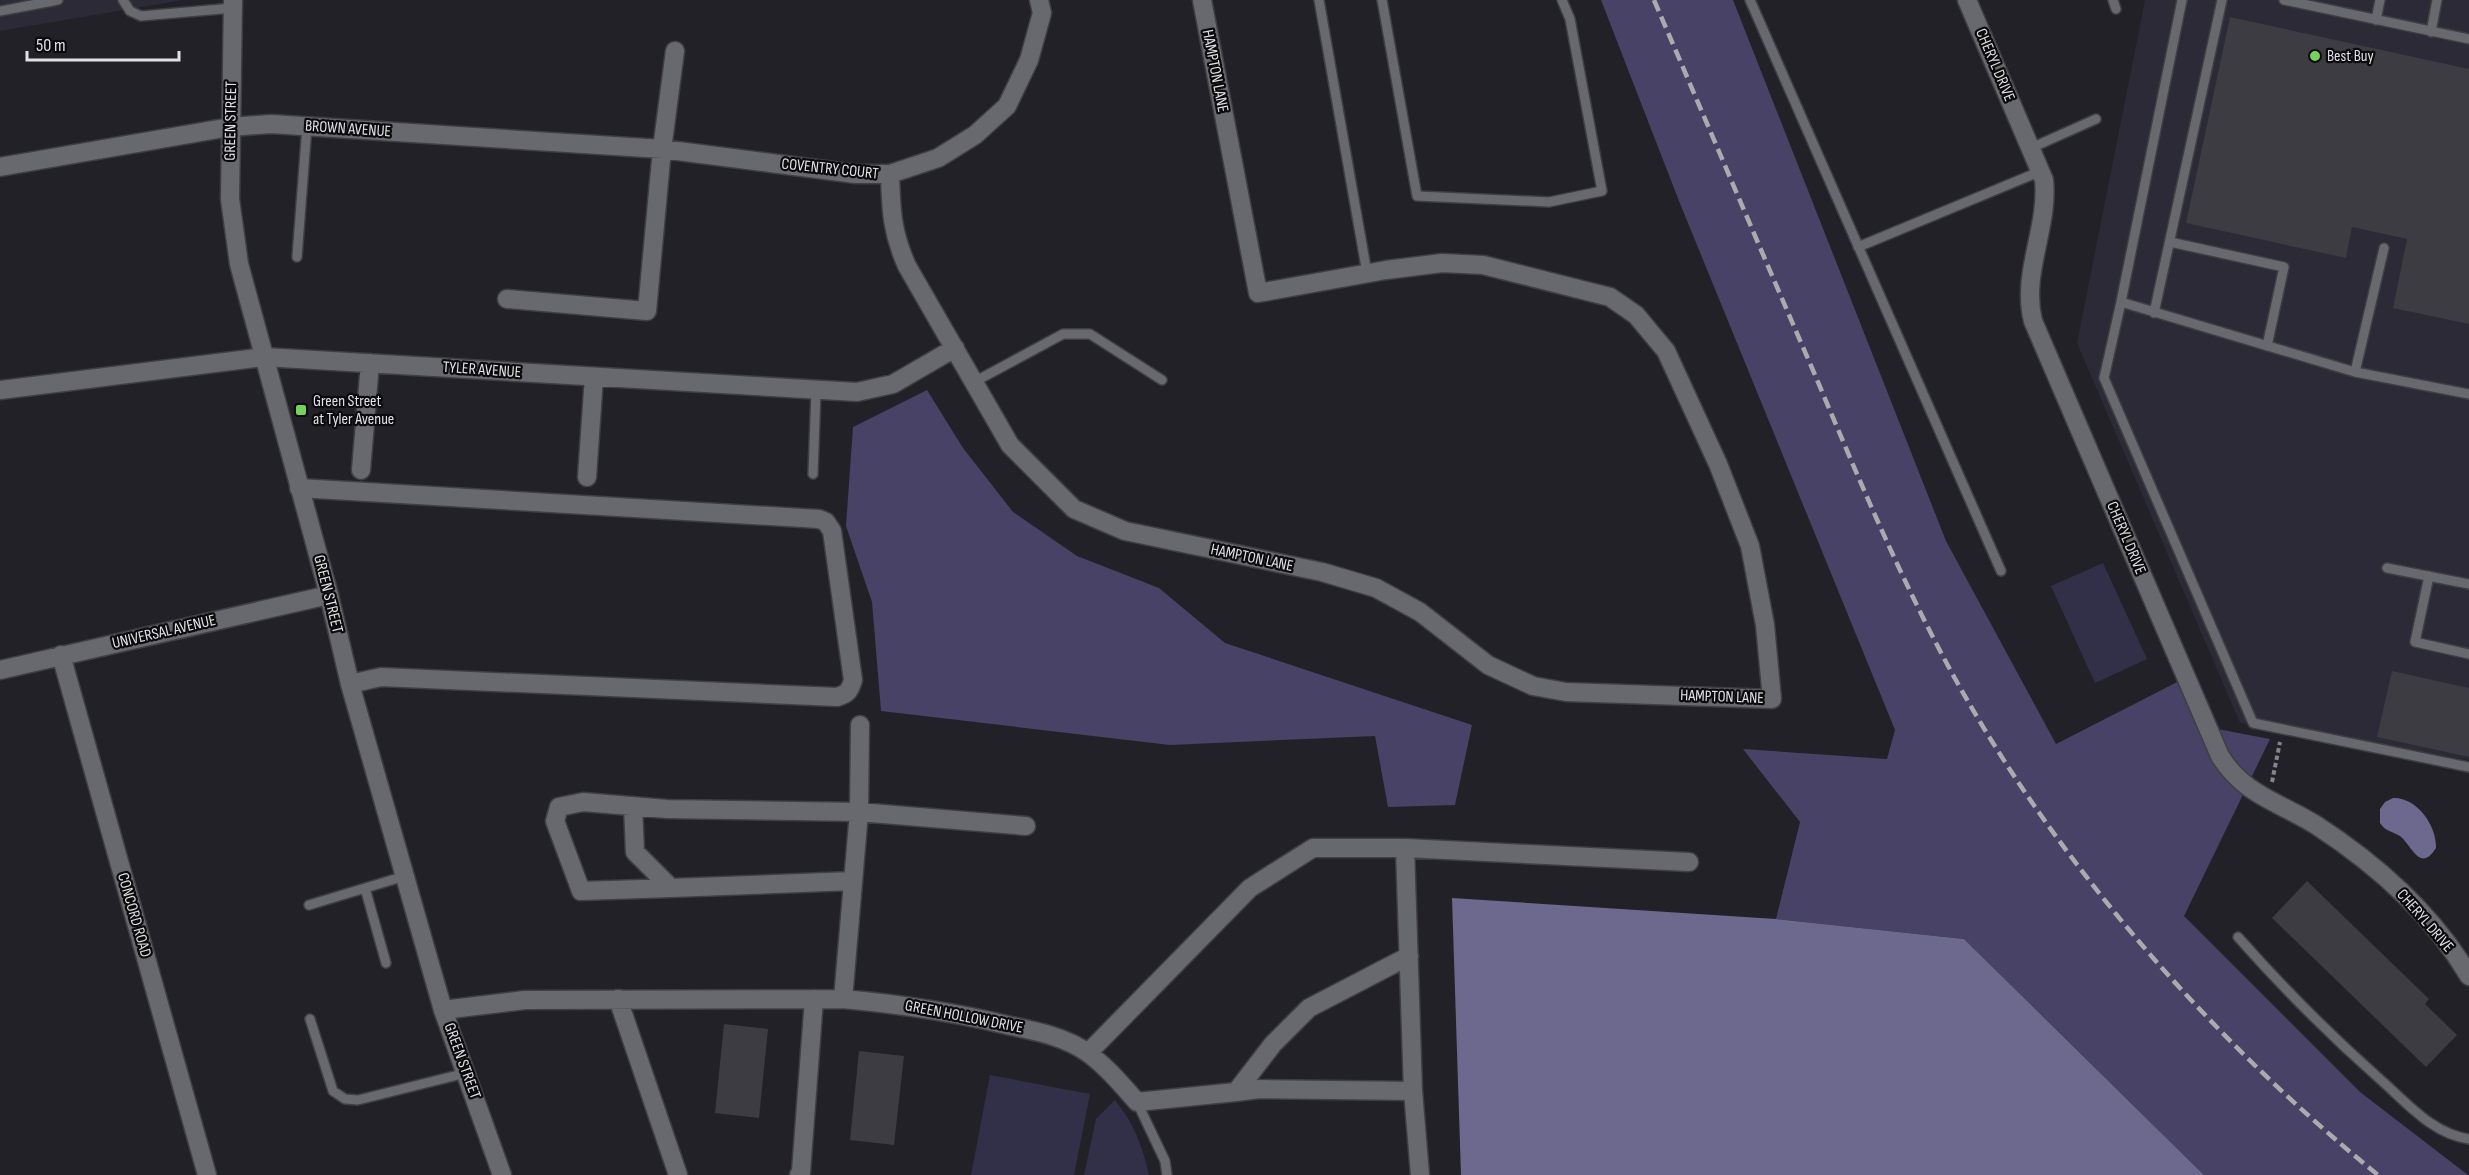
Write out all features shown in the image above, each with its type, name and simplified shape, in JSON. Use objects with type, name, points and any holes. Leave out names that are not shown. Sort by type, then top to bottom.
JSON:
[{"type":"street","name":"COVENTRY COURT","points":[[699,153],[856,174],[890,174],[938,158],[975,135],[1007,106],[1029,60],[1042,13],[1039,0]]},
{"type":"street","name":"HAMPTON LANE","points":[[890,174],[892,220],[897,244],[907,266],[1010,445],[1074,509],[1125,531],[1322,572],[1376,588],[1420,612],[1488,665],[1533,686],[1566,692],[1772,699],[1765,625],[1750,546],[1718,464],[1666,351],[1636,315],[1610,297],[1483,265],[1442,263],[1367,273],[1258,293],[1202,0]]},
{"type":"street","name":"CHERYL DRIVE","points":[[1967,0],[2041,171],[2044,200],[2029,292],[2033,321],[2220,756],[2240,782],[2268,800],[2316,825],[2386,878],[2433,926],[2469,976]]},
{"type":"street","name":"GREEN STREET","points":[[233,4],[230,199],[239,264],[329,596],[350,684],[443,1010],[502,1175]]},
{"type":"street","points":[[507,299],[647,311],[662,149],[675,51]]},
{"type":"street","name":"BROWN AVENUE","points":[[0,167],[230,127],[271,124],[699,153]]},
{"type":"street","name":"TYLER AVENUE","points":[[0,390],[264,357],[857,392],[882,388],[910,375],[955,348]]},
{"type":"street","points":[[361,470],[370,363]]},
{"type":"street","points":[[587,477],[594,377]]},
{"type":"street","points":[[299,488],[819,519],[826,522],[832,531],[853,680],[846,695],[825,696],[381,677],[350,684]]},
{"type":"street","name":"UNIVERSAL AVENUE","points":[[0,670],[329,596]]},
{"type":"street","name":"CONCORD ROAD","points":[[61,655],[207,1175]]},
{"type":"street","points":[[843,999],[859,812],[860,725]]},
{"type":"street","points":[[852,881],[581,891],[555,821],[559,807],[583,802],[667,809],[859,812],[1026,826]]},
{"type":"street","points":[[633,806],[635,852],[671,888]]},
{"type":"street","points":[[1088,1053],[1250,888],[1312,848],[1405,848],[1689,862]]},
{"type":"street","points":[[1405,848],[1413,1091],[1420,1175]]},
{"type":"street","points":[[1236,1092],[1273,1044],[1309,1008],[1409,956]]},
{"type":"street","points":[[618,999],[678,1175]]},
{"type":"street","points":[[799,1175],[814,999]]},
{"type":"street","name":"GREEN HOLLOW DRIVE","points":[[443,1010],[525,1000],[843,999],[891,1003],[988,1020],[1052,1035],[1088,1053],[1115,1077],[1137,1102]]},
{"type":"street","points":[[1137,1102],[1259,1089],[1413,1091]]},
{"type":"lane","points":[[0,11],[58,0]]},
{"type":"lane","points":[[123,0],[130,11],[141,16],[233,4]]},
{"type":"lane","points":[[1319,0],[1367,273]]},
{"type":"lane","points":[[1382,0],[1417,196],[1548,202],[1602,191],[1570,19],[1562,0]]},
{"type":"lane","points":[[1750,0],[2001,571]]},
{"type":"lane","points":[[2182,0],[2104,378],[2253,723],[2469,767]]},
{"type":"lane","points":[[2154,313],[2222,0]]},
{"type":"lane","points":[[2284,0],[2321,4],[2376,20],[2469,39]]},
{"type":"lane","points":[[2376,20],[2380,0]]},
{"type":"lane","points":[[2431,32],[2438,0]]},
{"type":"lane","points":[[2031,148],[2096,119]]},
{"type":"lane","points":[[297,257],[307,126]]},
{"type":"lane","points":[[1858,248],[2041,171]]},
{"type":"lane","points":[[2170,242],[2284,267],[2267,346]]},
{"type":"lane","points":[[2355,372],[2384,248]]},
{"type":"lane","points":[[2121,302],[2355,372],[2469,394]]},
{"type":"lane","points":[[974,382],[1063,334],[1090,334],[1162,380]]},
{"type":"lane","points":[[813,474],[816,391]]},
{"type":"lane","points":[[2387,568],[2469,584]]},
{"type":"lane","points":[[2429,576],[2415,642],[2469,654]]},
{"type":"lane","points":[[309,905],[405,876]]},
{"type":"lane","points":[[365,888],[386,963]]},
{"type":"lane","points":[[2238,937],[2314,1020],[2422,1116],[2442,1131],[2469,1139]]},
{"type":"lane","points":[[310,1019],[333,1091],[345,1099],[358,1100],[466,1073]]},
{"type":"lane","points":[[1137,1102],[1165,1161],[1167,1175]]},
{"type":"path","points":[[2268,800],[2283,729]]},
{"type":"shaded area","points":[[0,0],[183,0],[0,31]]},
{"type":"shaded area","points":[[1601,0],[1733,0],[1946,541],[2056,744],[2189,676],[2212,728],[2270,739],[2184,916],[2360,1092],[2468,1175],[2204,1175],[1964,939],[1776,919],[1800,822],[1743,749],[1887,759],[1895,730],[1679,201]]},
{"type":"shaded area","points":[[2145,0],[2469,0],[2469,760],[2240,723],[2077,343]]},
{"type":"shaded area","points":[[927,390],[963,448],[1013,512],[1077,556],[1159,588],[1225,643],[1472,725],[1455,805],[1388,807],[1375,736],[1170,745],[881,711],[872,602],[846,526],[853,427]]},
{"type":"shaded area","points":[[2103,563],[2147,659],[2095,683],[2051,586]]},
{"type":"shaded area","points":[[2393,798],[2410,802],[2424,814],[2429,822],[2436,848],[2425,858],[2416,855],[2400,836],[2387,830],[2380,823],[2380,809],[2385,802]]},
{"type":"shaded area","points":[[1452,898],[1776,919],[1964,939],[2204,1175],[1461,1175]]},
{"type":"shaded area","points":[[990,1075],[1090,1094],[1074,1175],[971,1175]]},
{"type":"shaded area","points":[[1115,1100],[1136,1135],[1149,1175],[1084,1175],[1096,1119]]},
{"type":"building","points":[[2230,17],[2469,69],[2469,324],[2393,308],[2407,239],[2352,227],[2346,258],[2186,223]]},
{"type":"building","points":[[2392,671],[2469,688],[2469,757],[2377,737]]},
{"type":"building","points":[[2307,881],[2429,999],[2425,1004],[2457,1035],[2426,1067],[2272,918]]},
{"type":"building","points":[[724,1024],[768,1029],[759,1118],[715,1113]]},
{"type":"building","points":[[859,1051],[904,1056],[894,1145],[850,1140]]},
{"type":"railway","points":[[1654,0],[1892,553],[1927,626],[1987,734],[2033,805],[2137,940],[2253,1064],[2378,1175]]},
{"type":"place","name":"Best Buy","points":[[2315,56]]},
{"type":"place","name":"Green Street at Tyler Avenue","points":[[301,410]]}]
